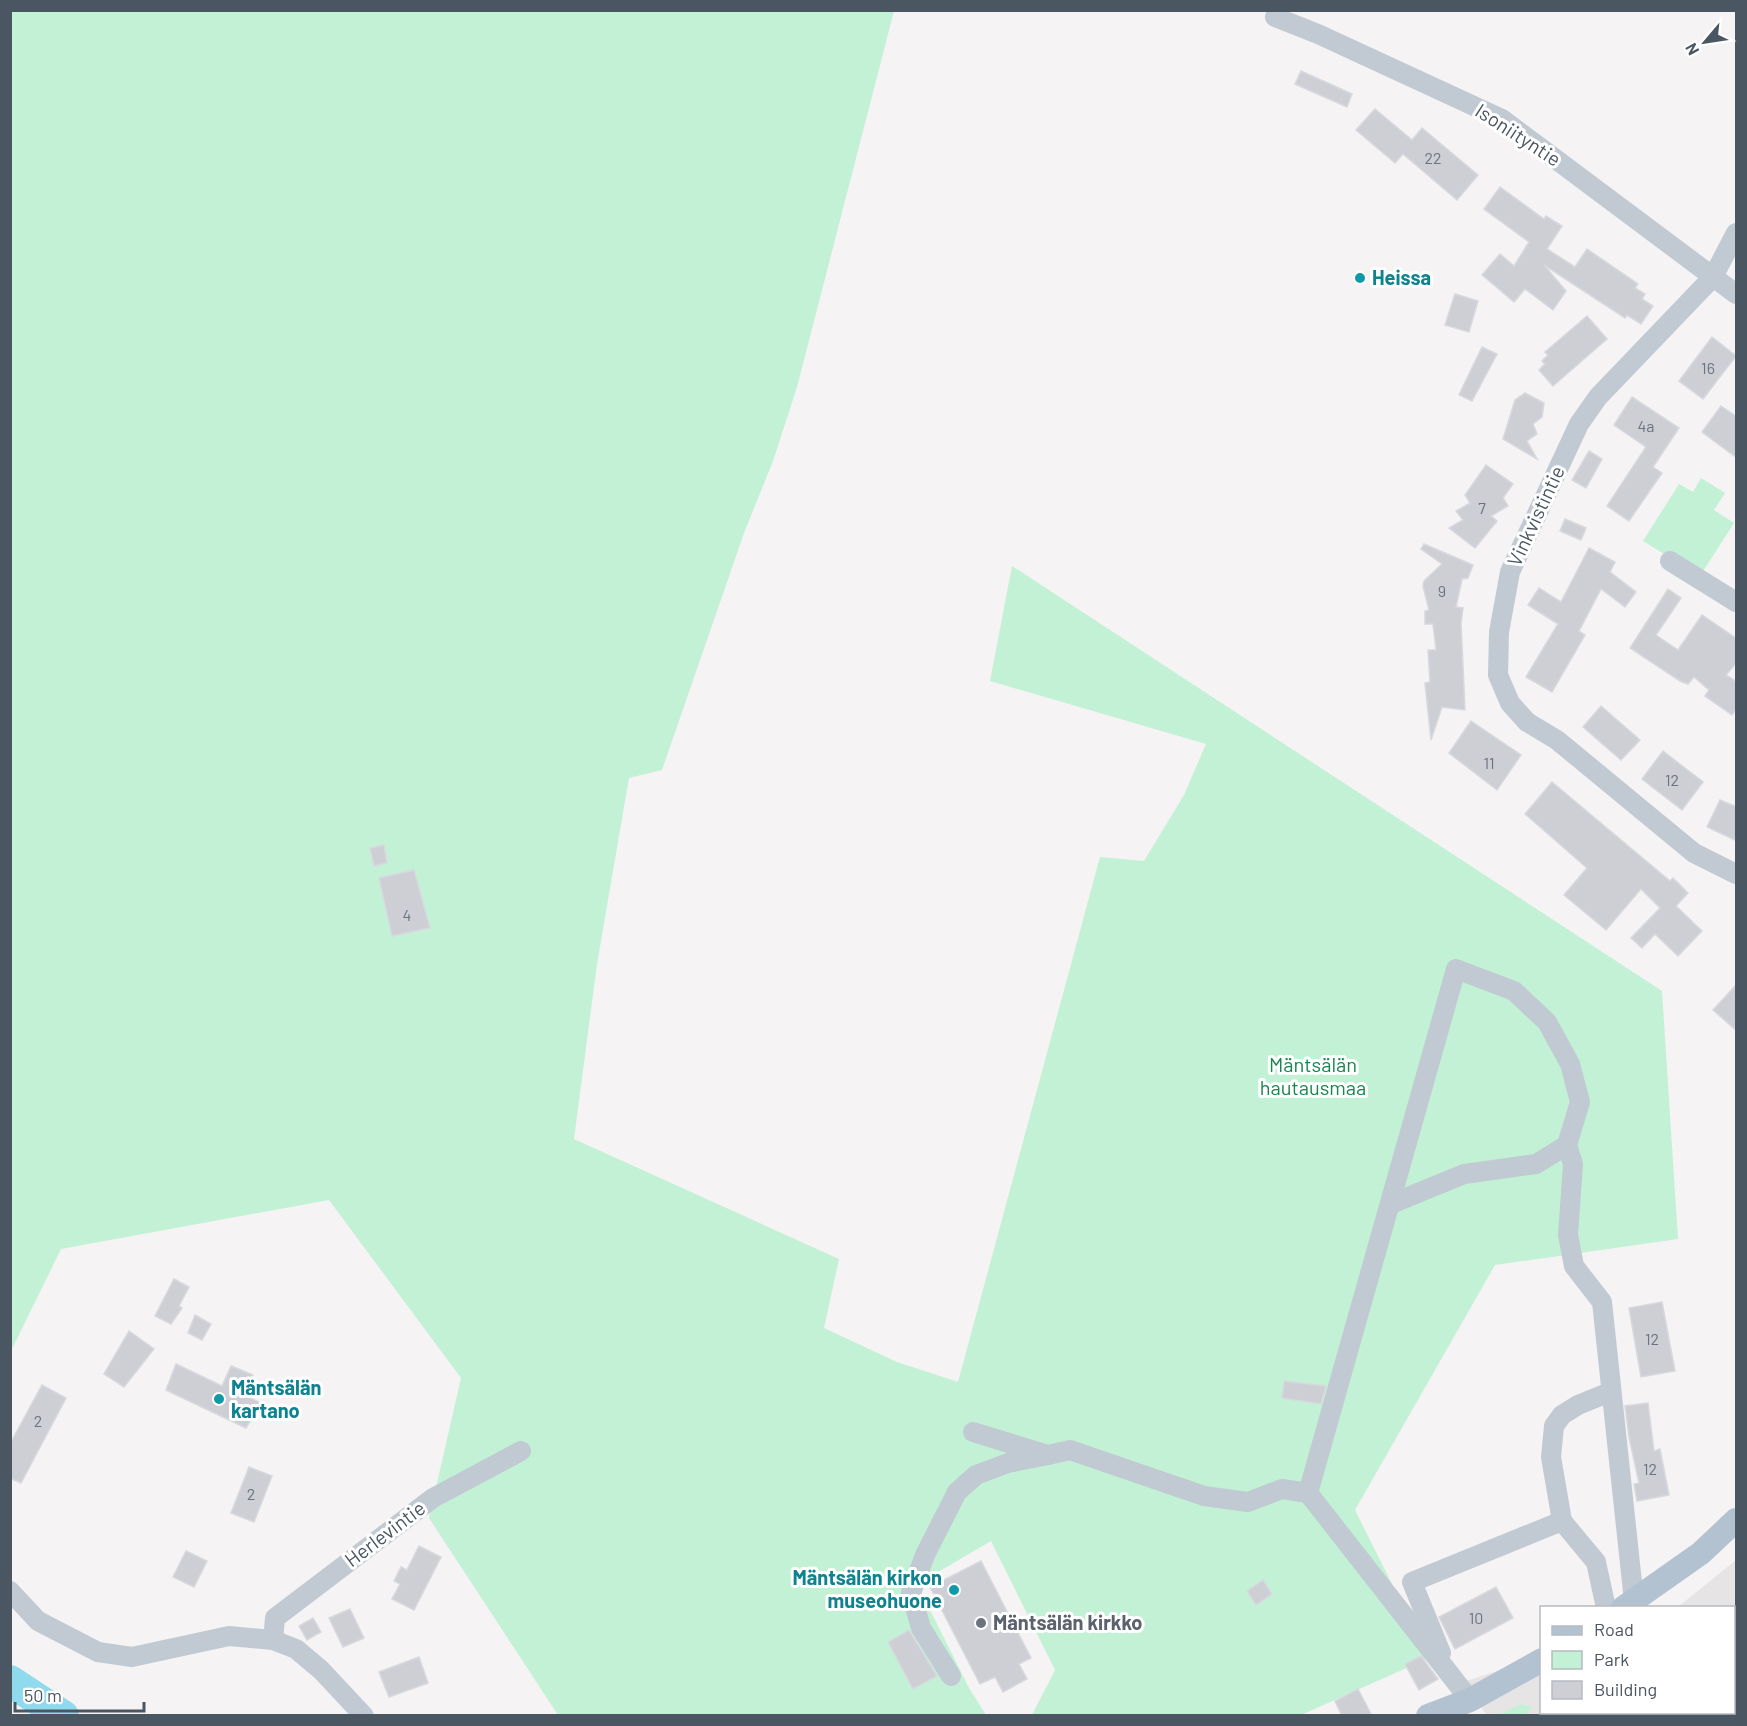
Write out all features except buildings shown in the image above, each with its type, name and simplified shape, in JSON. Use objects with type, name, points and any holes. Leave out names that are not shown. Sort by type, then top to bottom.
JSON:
[{"type":"main road","points":[[1628,1604],[1701,1553],[1737,1520]]},
{"type":"main road","points":[[1429,1715],[1470,1701],[1540,1661]]},
{"type":"street","name":"Isoniityntie","points":[[1275,17],[1328,38],[1502,119],[1737,294]]},
{"type":"street","name":"Vinkvistintie","points":[[1737,233],[1713,277],[1598,397],[1579,424],[1510,572],[1499,632],[1498,675],[1510,704],[1527,722],[1557,740],[1694,853],[1737,874]]},
{"type":"street","points":[[1670,561],[1737,602]]},
{"type":"street","points":[[1308,1493],[1456,969],[1514,991],[1547,1022],[1570,1064],[1580,1102],[1567,1145],[1573,1164],[1568,1235],[1574,1266],[1602,1302],[1628,1604]]},
{"type":"street","points":[[1391,1204],[1464,1174],[1536,1164],[1567,1145]]},
{"type":"street","points":[[1606,1606],[1596,1562],[1562,1521],[1551,1457],[1554,1426],[1562,1415],[1578,1405],[1610,1392]]},
{"type":"street","points":[[973,1432],[1048,1455]]},
{"type":"street","points":[[951,1676],[921,1628],[911,1593],[926,1555],[957,1492],[976,1475],[1008,1463],[1070,1450],[1186,1491],[1227,1500],[1248,1502],[1282,1489],[1308,1493],[1470,1701]]},
{"type":"street","name":"Herlevintie","points":[[273,1640],[275,1618],[387,1530],[433,1498],[521,1451]]},
{"type":"street","points":[[1450,1675],[1412,1582],[1562,1521]]},
{"type":"street","points":[[10,1591],[38,1621],[98,1652],[132,1657],[230,1636],[273,1640],[296,1649],[321,1670],[364,1716]]},
{"type":"shaded area","points":[[1736,1560],[1736,1715],[1486,1715],[1466,1681],[1540,1657],[1540,1714],[1735,1714],[1735,1606],[1679,1606]]},
{"type":"green space","name":"Mäntsälän hautausmaa","points":[[11,11],[894,11],[797,387],[773,461],[744,533],[662,770],[629,778],[597,964],[574,1139],[839,1259],[824,1328],[897,1362],[958,1382],[1100,857],[1144,861],[1184,795],[1206,744],[990,681],[1012,566],[1662,991],[1678,1239],[1495,1265],[1355,1510],[1429,1658],[1301,1715],[1032,1715],[1055,1670],[991,1541],[921,1582],[921,1592],[969,1688],[986,1715],[558,1715],[429,1518],[461,1378],[329,1200],[61,1249],[11,1351]]},
{"type":"green space","points":[[1701,478],[1725,493],[1714,510],[1734,523],[1700,576],[1643,541],[1679,484],[1693,492]]},
{"type":"green space","points":[[1521,1704],[1533,1707],[1525,1715],[1499,1715]]},
{"type":"waterway","points":[[10,1681],[63,1716]]},
{"type":"place","name":"Heissa","points":[[1360,278]]},
{"type":"place","name":"Mäntsälän kartano","points":[[219,1399]]},
{"type":"place","name":"Mäntsälän kirkon museohuone","points":[[954,1590]]},
{"type":"place","name":"Mäntsälän kirkko","points":[[981,1623]]}]
